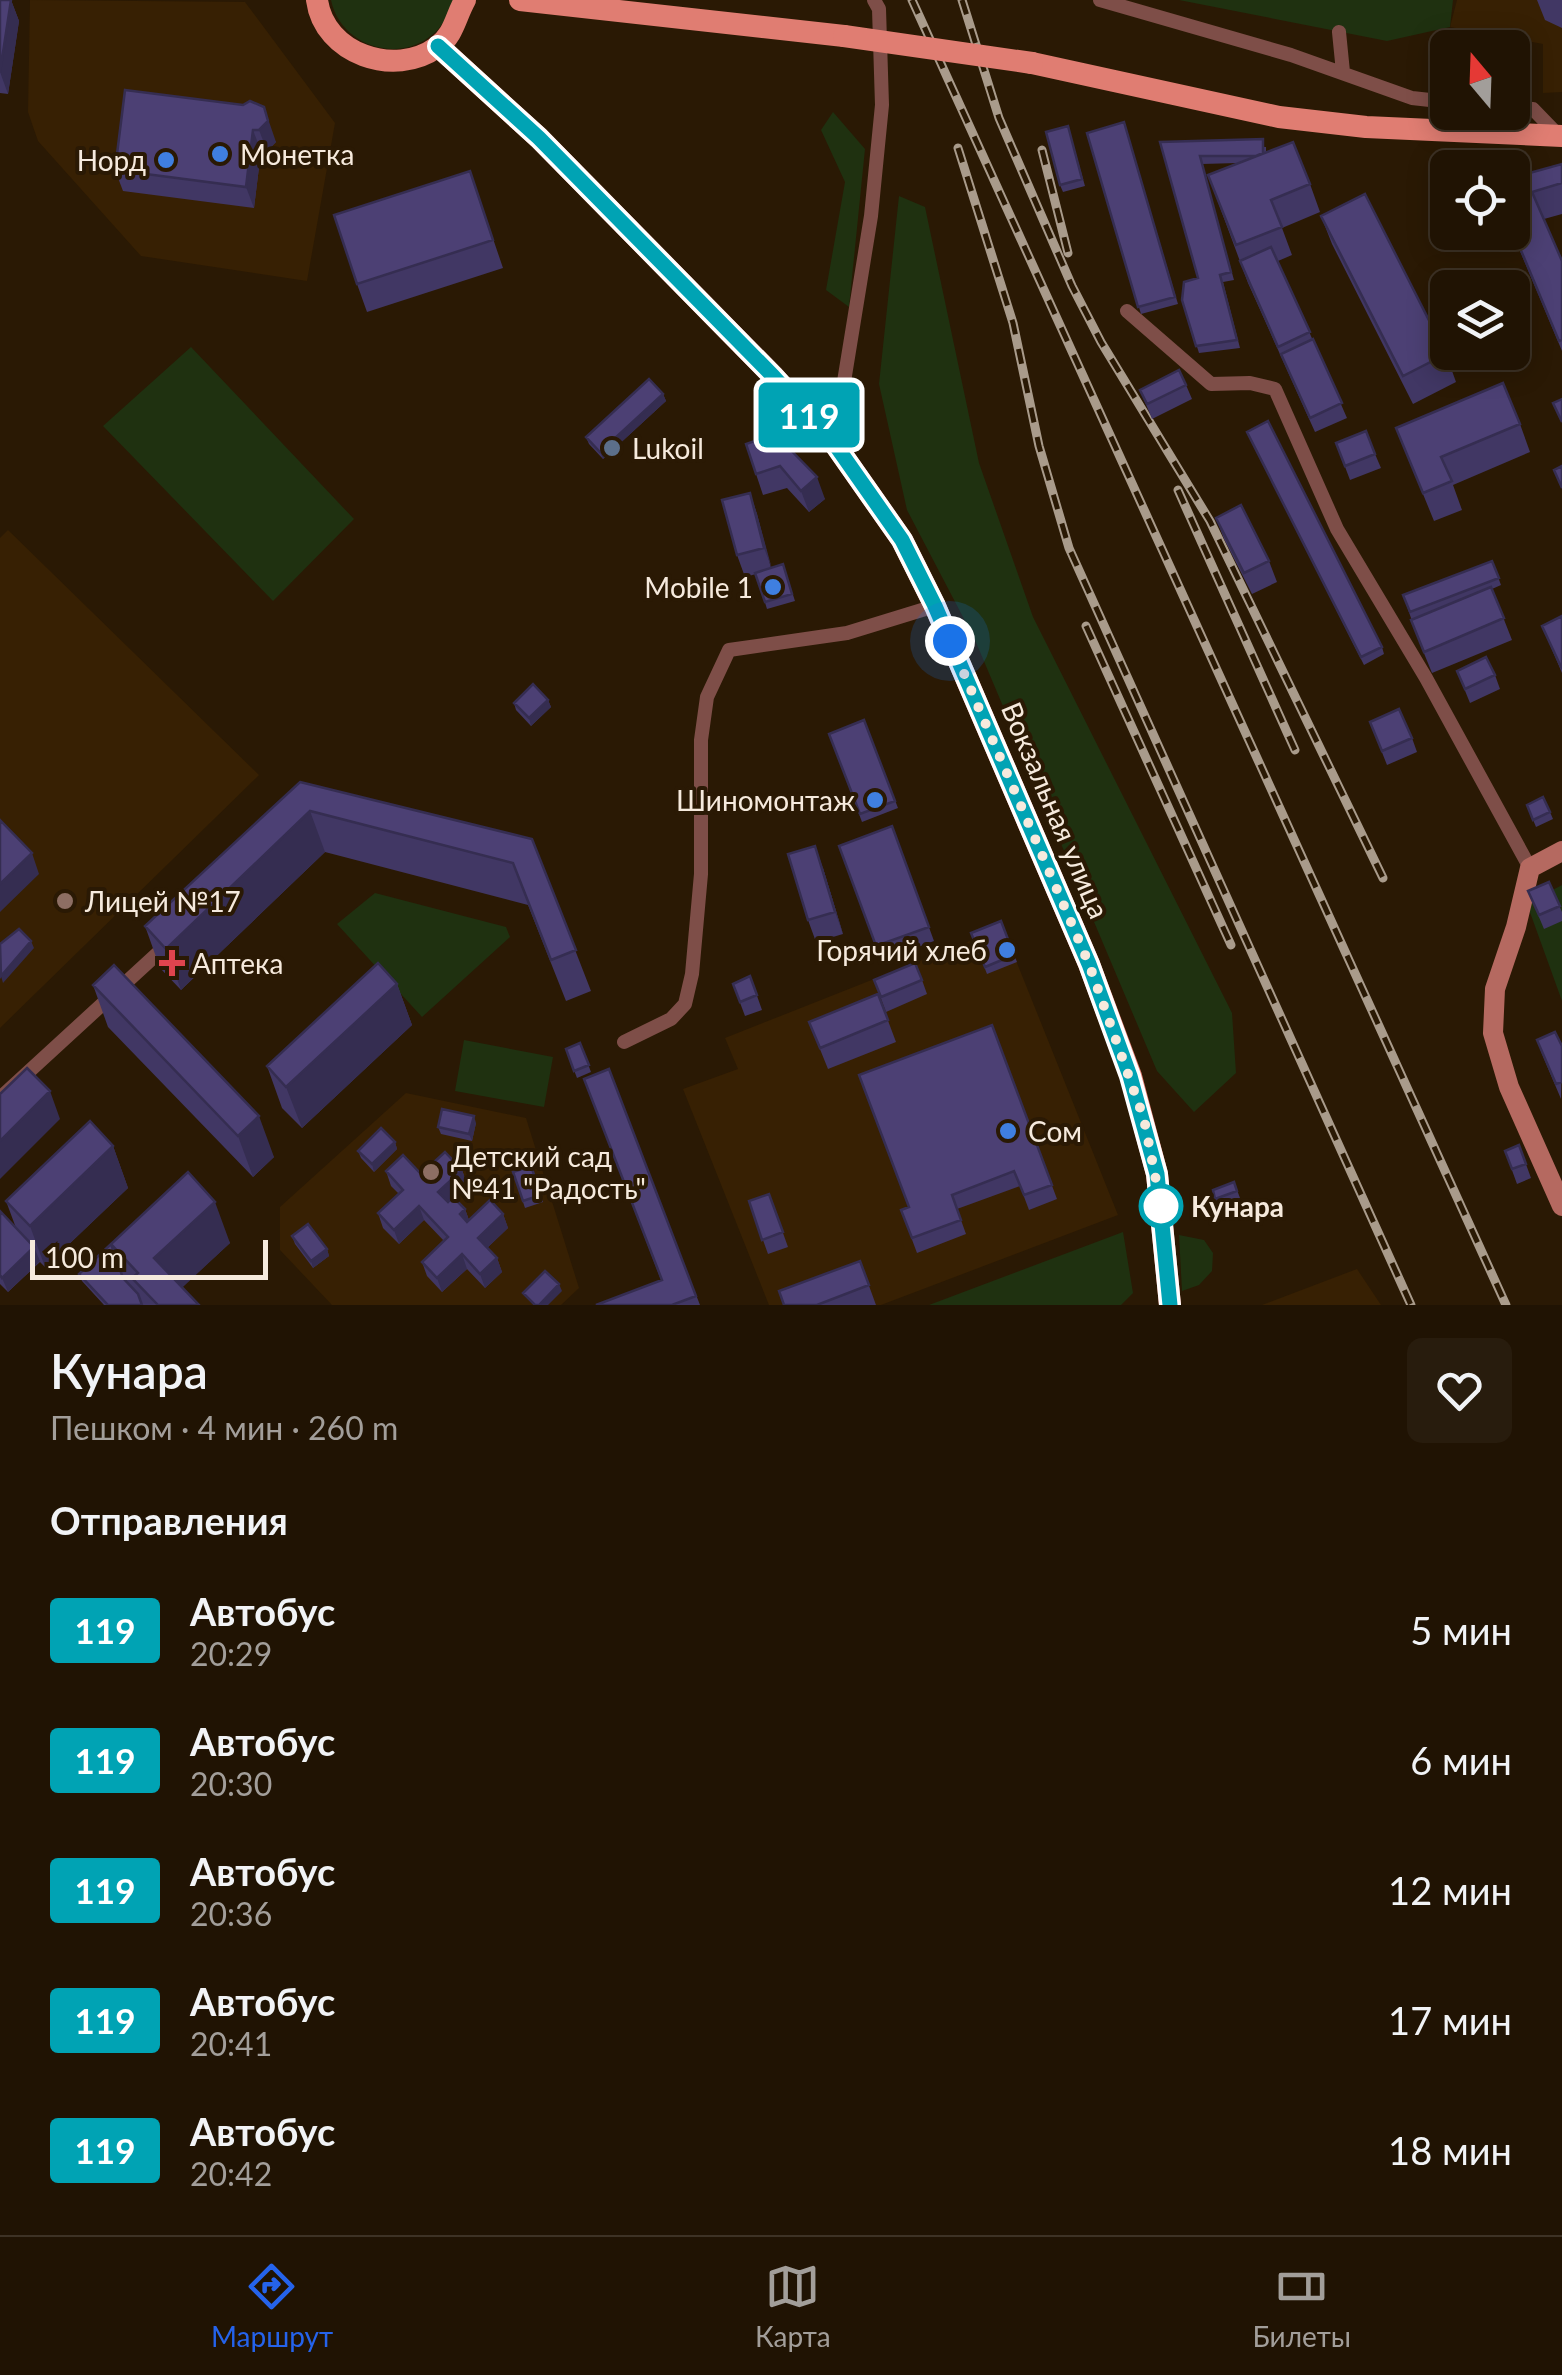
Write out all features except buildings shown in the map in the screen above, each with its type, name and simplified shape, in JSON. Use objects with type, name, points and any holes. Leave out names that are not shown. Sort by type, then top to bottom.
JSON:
[{"type":"main road","points":[[318,0],[331,33],[345,46],[372,60],[397,62],[423,56],[438,46],[453,31],[465,0]]},
{"type":"main road","points":[[520,0],[844,36],[1032,63],[1279,116],[1366,127],[1560,136]]},
{"type":"main road","name":"Вокзальная улица","points":[[438,46],[539,138],[773,376],[834,443],[902,540],[935,606],[1089,964],[1130,1076],[1157,1174],[1170,1305]]},
{"type":"street","points":[[834,443],[871,216],[882,105],[879,9],[874,0]]},
{"type":"street","points":[[1100,0],[1342,72],[1412,98],[1430,100]]},
{"type":"street","points":[[1340,32],[1342,72]]},
{"type":"street","points":[[1530,110],[1560,136]]},
{"type":"street","points":[[1127,311],[1211,384],[1250,383],[1275,389],[1337,528],[1426,678],[1530,868],[1516,928],[1495,990],[1494,1033],[1509,1087],[1562,1206]]},
{"type":"street","points":[[624,1042],[671,1019],[685,1004],[692,974],[701,874],[701,740],[707,697],[729,650],[847,633],[935,606]]},
{"type":"street","points":[[1530,868],[1562,850]]},
{"type":"street","points":[[0,1098],[184,928]]},
{"type":"shaded area","points":[[30,0],[245,2],[335,123],[307,281],[141,256],[38,141],[28,112]]},
{"type":"shaded area","points":[[1457,0],[1562,0],[1562,92],[1543,93],[1543,44],[1530,42],[1530,30],[1450,27]]},
{"type":"shaded area","name":"Лицей №17","points":[[8,530],[259,775],[0,1028],[0,538]]},
{"type":"shaded area","points":[[1003,928],[1118,1215],[881,1305],[769,1305],[683,1089],[738,1069],[725,1038]]},
{"type":"shaded area","name":"Детский сад №41 \"Радость\"","points":[[406,1093],[526,1118],[579,1288],[561,1305],[332,1305],[280,1250],[280,1207]]},
{"type":"shaded area","points":[[1357,1269],[1381,1305],[1262,1305]]},
{"type":"green space","points":[[331,0],[453,0],[443,23],[433,34],[404,48],[388,49],[372,46],[346,29]]},
{"type":"green space","points":[[1179,0],[1453,0],[1450,27],[1387,41]]},
{"type":"green space","points":[[833,112],[865,149],[849,307],[826,290],[845,182],[821,130]]},
{"type":"green space","points":[[899,196],[925,207],[979,463],[1033,617],[1232,1013],[1236,1073],[1194,1112],[1157,1071],[975,640],[907,510],[879,384]]},
{"type":"green space","points":[[191,347],[354,519],[273,601],[103,426]]},
{"type":"green space","points":[[1562,885],[1562,1001],[1527,904]]},
{"type":"green space","points":[[375,893],[506,927],[510,937],[422,1017],[337,924]]},
{"type":"green space","points":[[464,1040],[553,1057],[544,1107],[455,1091]]},
{"type":"green space","points":[[1123,1232],[1133,1293],[1121,1305],[929,1305]]},
{"type":"green space","points":[[1179,1235],[1204,1240],[1213,1253],[1212,1271],[1199,1285],[1182,1291]]},
{"type":"railway","points":[[912,0],[1506,1305]]},
{"type":"railway","points":[[962,0],[999,118],[1072,286],[1101,342],[1210,521],[1383,878]]},
{"type":"railway","points":[[958,148],[1013,323],[1039,446],[1069,548],[1411,1305]]},
{"type":"railway","points":[[1042,150],[1068,253]]},
{"type":"railway","points":[[1178,490],[1295,750]]},
{"type":"railway","points":[[1086,626],[1231,945]]},
{"type":"bus line","name":"119","points":[[438,46],[539,138],[773,376],[834,443],[902,540],[935,606],[1089,964],[1130,1076],[1157,1174],[1170,1305]]},
{"type":"place","name":"Монетка","points":[[220,154]]},
{"type":"place","name":"Норд","points":[[166,160]]},
{"type":"place","name":"Lukoil","points":[[612,448]]},
{"type":"place","name":"Mobile 1","points":[[773,587]]},
{"type":"place","name":"Шиномонтаж","points":[[875,800]]},
{"type":"place","name":"Лицей №17","points":[[65,901]]},
{"type":"place","name":"Горячий хлеб","points":[[1007,950]]},
{"type":"place","name":"Аптека","points":[[172,963]]},
{"type":"place","name":"Сом","points":[[1008,1131]]},
{"type":"place","name":"Детский сад №41 \"Радость\"","points":[[431,1172]]},
{"type":"place","name":"Кунара","points":[[1161,1206]]},
{"type":"route","points":[[950,641],[1089,964],[1144,1119],[1161,1206]]}]
